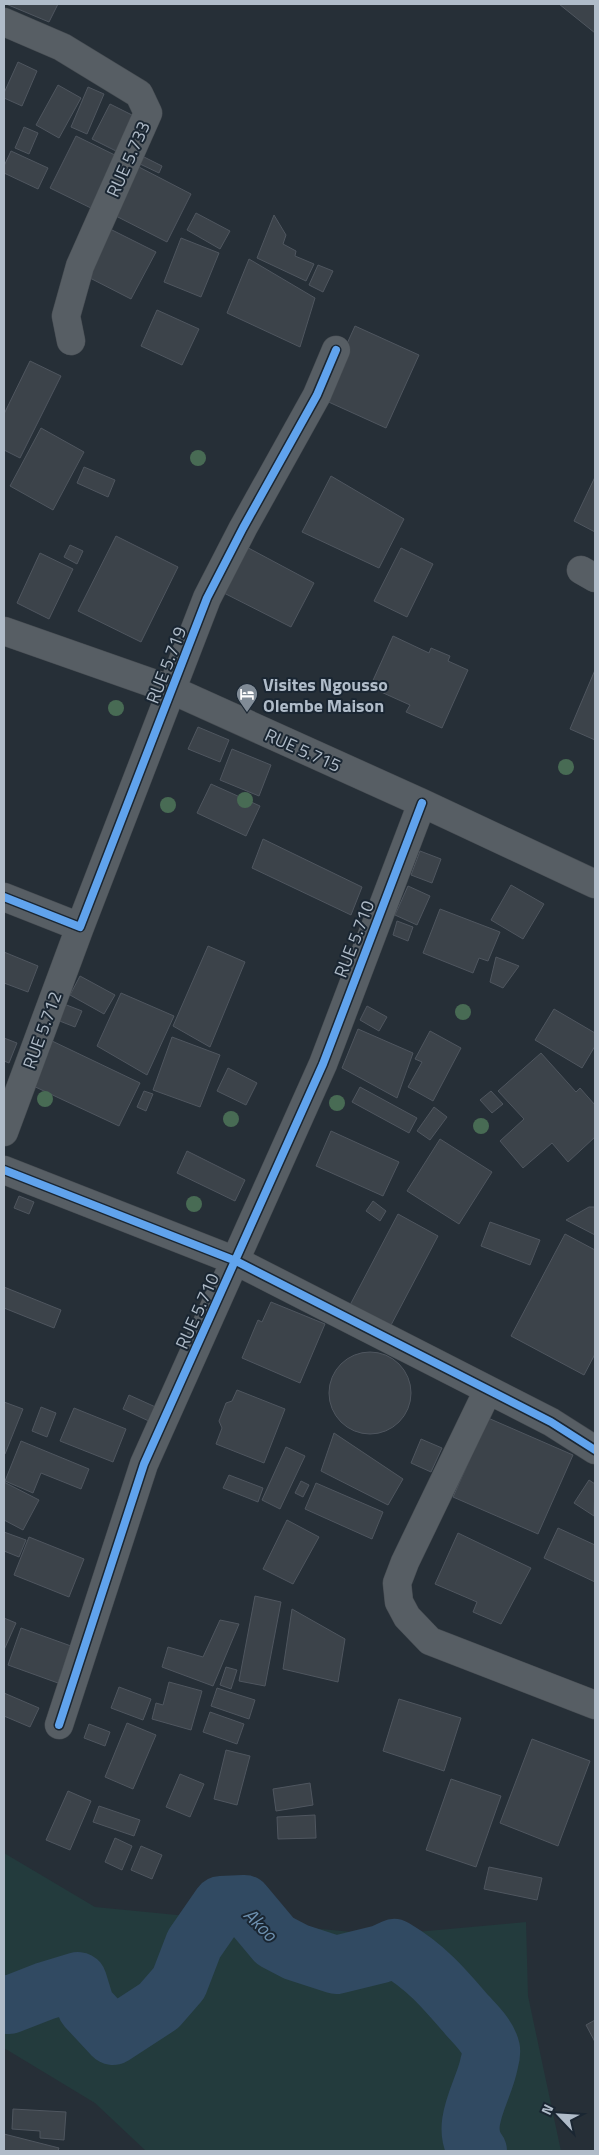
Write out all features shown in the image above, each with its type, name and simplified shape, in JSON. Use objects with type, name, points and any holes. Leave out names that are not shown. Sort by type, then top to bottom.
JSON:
[{"type":"street","name":"RUE 5.733","points":[[4,22],[62,47],[139,94],[148,112],[80,266],[66,316],[71,341]]},
{"type":"street","name":"RUE 5.719","points":[[80,927],[208,598],[243,528],[317,395],[336,350]]},
{"type":"street","name":"RUE 5.715","points":[[4,632],[172,690],[422,803],[595,884]]},
{"type":"street","name":"RUE 5.710","points":[[59,1725],[144,1464],[323,1064],[422,803]]},
{"type":"street","points":[[4,897],[80,927]]},
{"type":"street","name":"RUE 5.712","points":[[4,1132],[80,927]]},
{"type":"street","points":[[4,1170],[236,1261],[551,1422],[595,1450]]},
{"type":"street","points":[[488,1390],[405,1562],[397,1583],[399,1602],[407,1616],[430,1641],[595,1706]]},
{"type":"green space","points":[[4,1853],[95,1907],[383,1935],[526,1922],[528,1996],[561,2151],[146,2151],[95,2103],[4,2048]]},
{"type":"building","points":[[6,4],[58,4],[49,22]]},
{"type":"building","points":[[559,4],[595,4],[595,33]]},
{"type":"building","points":[[18,62],[37,71],[22,106],[4,98],[4,93]]},
{"type":"building","points":[[58,85],[81,98],[59,138],[36,125]]},
{"type":"building","points":[[88,87],[104,94],[87,134],[71,127]]},
{"type":"building","points":[[110,104],[136,117],[118,152],[92,139]]},
{"type":"building","points":[[24,127],[38,133],[29,154],[15,148]]},
{"type":"building","points":[[76,136],[125,160],[99,212],[50,188]]},
{"type":"building","points":[[11,151],[48,168],[38,189],[4,173],[4,166]]},
{"type":"building","points":[[144,157],[162,166],[159,173],[140,164]]},
{"type":"building","points":[[137,166],[191,194],[167,242],[112,214]]},
{"type":"building","points":[[196,213],[230,231],[220,249],[187,230]]},
{"type":"building","points":[[274,215],[286,235],[283,244],[296,251],[295,256],[314,264],[306,281],[257,258]]},
{"type":"building","points":[[110,229],[156,252],[131,299],[86,276]]},
{"type":"building","points":[[181,238],[219,253],[201,297],[164,282]]},
{"type":"building","points":[[249,259],[315,298],[300,347],[227,313]]},
{"type":"building","points":[[318,265],[333,271],[323,292],[309,285]]},
{"type":"building","points":[[157,310],[199,329],[182,365],[141,346]]},
{"type":"building","points":[[355,326],[419,355],[386,428],[322,399]]},
{"type":"building","points":[[30,361],[61,376],[20,458],[4,450],[4,414]]},
{"type":"building","points":[[41,428],[84,452],[53,510],[10,486]]},
{"type":"building","points":[[84,467],[115,480],[108,497],[77,483]]},
{"type":"building","points":[[331,476],[404,519],[379,568],[302,532]]},
{"type":"building","points":[[595,477],[595,532],[574,521]]},
{"type":"building","points":[[116,536],[178,567],[141,642],[78,611]]},
{"type":"building","points":[[239,543],[314,583],[291,627],[216,589]]},
{"type":"building","points":[[70,545],[83,551],[77,564],[64,557]]},
{"type":"building","points":[[401,548],[433,564],[407,617],[374,601]]},
{"type":"building","points":[[40,553],[73,569],[49,619],[17,603]]},
{"type":"building","points":[[393,636],[429,653],[431,648],[450,656],[448,661],[468,670],[442,728],[406,712],[410,705],[370,687]]},
{"type":"building","points":[[595,670],[595,740],[570,729]]},
{"type":"building","points":[[198,727],[229,740],[220,762],[188,749]]},
{"type":"building","points":[[232,749],[271,765],[259,796],[220,780]]},
{"type":"building","points":[[211,784],[260,806],[246,836],[197,813]]},
{"type":"building","points":[[263,839],[362,887],[351,915],[252,868]]},
{"type":"building","points":[[420,851],[441,859],[432,883],[411,875]]},
{"type":"building","points":[[511,885],[544,904],[523,939],[491,920]]},
{"type":"building","points":[[408,886],[430,896],[417,925],[395,915]]},
{"type":"building","points":[[440,909],[500,932],[488,961],[479,958],[473,973],[423,953]]},
{"type":"building","points":[[397,921],[413,927],[408,941],[393,935]]},
{"type":"building","points":[[208,946],[245,962],[210,1047],[173,1026]]},
{"type":"building","points":[[4,952],[38,966],[28,992],[4,983]]},
{"type":"building","points":[[496,957],[519,966],[503,988],[490,982]]},
{"type":"building","points":[[80,976],[115,995],[104,1014],[70,995]]},
{"type":"building","points":[[121,993],[174,1016],[147,1075],[97,1046]]},
{"type":"building","points":[[64,1004],[82,1011],[75,1027],[57,1020]]},
{"type":"building","points":[[367,1006],[387,1017],[379,1031],[360,1020]]},
{"type":"building","points":[[554,1009],[595,1033],[595,1046],[582,1068],[535,1040]]},
{"type":"building","points":[[358,1029],[413,1053],[397,1098],[342,1068]]},
{"type":"building","points":[[430,1031],[461,1048],[433,1101],[408,1087],[422,1062],[415,1059]]},
{"type":"building","points":[[172,1037],[220,1055],[200,1107],[153,1090]]},
{"type":"building","points":[[4,1038],[17,1043],[9,1063],[4,1061]]},
{"type":"building","points":[[50,1040],[140,1083],[119,1126],[29,1084]]},
{"type":"building","points":[[541,1053],[576,1092],[580,1088],[595,1105],[595,1137],[568,1162],[552,1143],[523,1168],[500,1141],[524,1119],[498,1091]]},
{"type":"building","points":[[228,1068],[257,1083],[246,1105],[217,1091]]},
{"type":"building","points":[[360,1087],[417,1118],[409,1133],[352,1102]]},
{"type":"building","points":[[144,1091],[153,1094],[146,1111],[137,1107]]},
{"type":"building","points":[[491,1091],[503,1104],[492,1113],[480,1100]]},
{"type":"building","points":[[434,1107],[447,1117],[430,1140],[417,1131]]},
{"type":"building","points":[[331,1131],[399,1162],[383,1196],[316,1166]]},
{"type":"building","points":[[440,1139],[492,1172],[459,1224],[407,1191]]},
{"type":"building","points":[[187,1151],[245,1180],[235,1201],[177,1173]]},
{"type":"building","points":[[19,1196],[34,1202],[29,1214],[14,1208]]},
{"type":"building","points":[[373,1201],[386,1211],[380,1221],[366,1211]]},
{"type":"building","points":[[589,1207],[595,1207],[595,1235],[566,1220]]},
{"type":"building","points":[[398,1214],[438,1236],[390,1327],[350,1305]]},
{"type":"building","points":[[490,1222],[540,1240],[530,1265],[481,1246]]},
{"type":"building","points":[[565,1234],[595,1250],[595,1354],[584,1375],[511,1336]]},
{"type":"building","points":[[4,1287],[61,1310],[54,1328],[4,1308]]},
{"type":"building","points":[[271,1302],[325,1324],[300,1383],[242,1358],[258,1320],[262,1322]]},
{"type":"building","points":[[370,1352],[386,1355],[399,1364],[408,1377],[411,1393],[408,1409],[399,1422],[386,1431],[370,1434],[354,1431],[341,1422],[332,1409],[329,1393],[332,1377],[341,1364],[354,1355]]},
{"type":"building","points":[[237,1390],[285,1409],[264,1463],[216,1444],[222,1428],[219,1421],[226,1403],[232,1401]]},
{"type":"building","points":[[129,1395],[160,1409],[153,1423],[123,1409]]},
{"type":"building","points":[[4,1402],[23,1409],[5,1454],[4,1454]]},
{"type":"building","points":[[41,1407],[56,1413],[47,1437],[32,1431]]},
{"type":"building","points":[[74,1408],[126,1429],[113,1462],[60,1441]]},
{"type":"building","points":[[488,1418],[573,1455],[538,1534],[453,1497]]},
{"type":"building","points":[[334,1433],[403,1479],[388,1505],[321,1471]]},
{"type":"building","points":[[421,1439],[442,1448],[431,1472],[411,1463]]},
{"type":"building","points":[[21,1441],[89,1469],[81,1489],[41,1473],[33,1493],[5,1481]]},
{"type":"building","points":[[286,1447],[305,1456],[280,1509],[262,1500]]},
{"type":"building","points":[[229,1475],[263,1488],[258,1502],[223,1488]]},
{"type":"building","points":[[589,1480],[595,1484],[594,1516],[574,1503]]},
{"type":"building","points":[[301,1481],[309,1485],[303,1497],[295,1493]]},
{"type":"building","points":[[4,1482],[39,1500],[23,1530],[4,1520]]},
{"type":"building","points":[[316,1483],[383,1512],[372,1539],[305,1509]]},
{"type":"building","points":[[287,1520],[319,1537],[293,1584],[263,1569]]},
{"type":"building","points":[[558,1528],[595,1545],[595,1582],[544,1558]]},
{"type":"building","points":[[4,1532],[26,1540],[19,1557],[4,1551]]},
{"type":"building","points":[[458,1533],[531,1568],[501,1624],[473,1612],[477,1602],[435,1584]]},
{"type":"building","points":[[29,1537],[84,1559],[69,1597],[14,1575]]},
{"type":"building","points":[[255,1596],[281,1602],[265,1686],[239,1681]]},
{"type":"building","points":[[292,1609],[345,1639],[338,1682],[283,1669]]},
{"type":"building","points":[[4,1618],[16,1623],[4,1650]]},
{"type":"building","points":[[220,1620],[239,1624],[213,1686],[162,1667],[168,1647],[203,1657]]},
{"type":"building","points":[[21,1628],[71,1646],[58,1683],[8,1665]]},
{"type":"building","points":[[226,1667],[237,1670],[231,1689],[220,1685]]},
{"type":"building","points":[[169,1682],[202,1691],[191,1730],[152,1719],[156,1703],[163,1705]]},
{"type":"building","points":[[119,1687],[151,1699],[143,1720],[111,1708]]},
{"type":"building","points":[[217,1688],[255,1700],[249,1719],[211,1706]]},
{"type":"building","points":[[4,1693],[39,1708],[30,1727],[4,1716]]},
{"type":"building","points":[[399,1699],[461,1718],[444,1771],[383,1751]]},
{"type":"building","points":[[210,1712],[244,1724],[237,1744],[203,1732]]},
{"type":"building","points":[[127,1723],[156,1735],[133,1789],[105,1777]]},
{"type":"building","points":[[89,1724],[110,1732],[105,1746],[84,1738]]},
{"type":"building","points":[[532,1739],[590,1761],[558,1846],[500,1823]]},
{"type":"building","points":[[226,1750],[250,1756],[237,1805],[214,1799]]},
{"type":"building","points":[[180,1774],[204,1784],[190,1817],[166,1807]]},
{"type":"building","points":[[451,1779],[501,1796],[476,1867],[426,1850]]},
{"type":"building","points":[[310,1783],[313,1805],[276,1811],[273,1789]]},
{"type":"building","points":[[68,1791],[91,1801],[70,1850],[46,1840]]},
{"type":"building","points":[[99,1806],[140,1820],[134,1836],[93,1822]]},
{"type":"building","points":[[315,1815],[316,1838],[278,1839],[277,1817]]},
{"type":"building","points":[[115,1838],[132,1846],[122,1870],[105,1862]]},
{"type":"building","points":[[141,1846],[162,1855],[152,1879],[131,1870]]},
{"type":"building","points":[[489,1867],[542,1878],[537,1900],[484,1889]]},
{"type":"building","points":[[595,2020],[595,2042],[586,2025]]},
{"type":"building","points":[[13,2109],[66,2112],[64,2140],[40,2138],[40,2131],[12,2129]]},
{"type":"building","points":[[4,2134],[59,2148],[58,2151],[4,2151]]},
{"type":"waterway","name":"Akoo","points":[[4,2004],[9,2005],[78,1981],[86,2007],[113,2036],[159,2006],[179,1983],[194,1944],[221,1905],[244,1904],[275,1941],[296,1952],[336,1965],[381,1954],[394,1948],[434,1978],[478,2027],[489,2044],[491,2051],[490,2059],[471,2120],[473,2141],[478,2151]]},
{"type":"cycle path","points":[[4,897],[80,927],[207,598],[243,528],[317,395],[336,350]]},
{"type":"cycle path","points":[[59,1725],[144,1464],[323,1064],[422,803]]},
{"type":"cycle path","points":[[4,1170],[236,1261],[551,1422],[595,1450]]},
{"type":"place","name":"Visites Ngousso Olembe Maison","points":[[247,713]]}]
